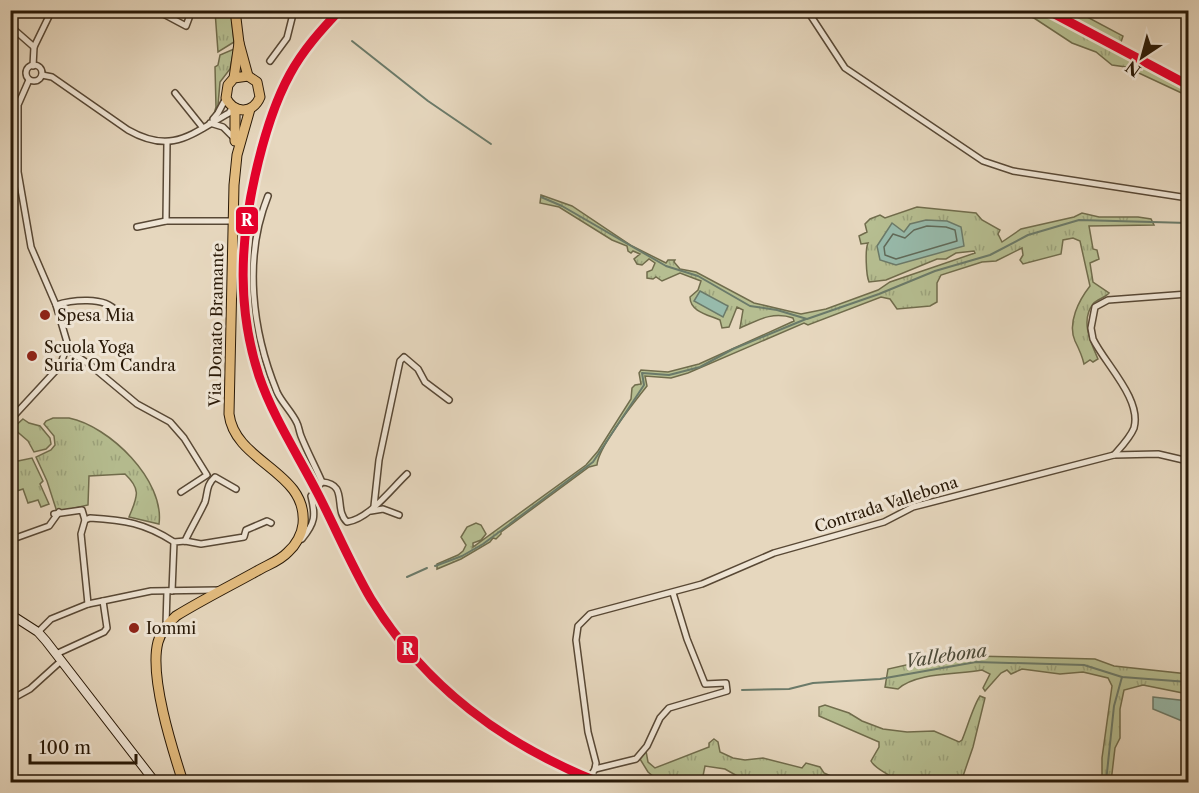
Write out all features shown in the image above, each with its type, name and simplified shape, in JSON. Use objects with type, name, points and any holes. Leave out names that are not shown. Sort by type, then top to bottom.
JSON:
[{"type":"main road","name":"Via Donato Bramante","points":[[235,10],[239,43],[248,76],[257,82],[261,91],[258,102],[250,109],[237,155]]},
{"type":"main road","name":"Via Donato Bramante","points":[[226,98],[228,84],[234,78],[239,43]]},
{"type":"main road","points":[[234,78],[248,76]]},
{"type":"main road","points":[[226,98],[234,108],[250,109]]},
{"type":"main road","name":"Via Donato Bramante","points":[[234,108],[237,155],[229,368],[230,423],[241,443],[290,484],[297,495],[302,507],[303,520],[300,535],[294,546]]},
{"type":"main road","points":[[183,783],[166,722],[155,665],[158,640],[166,626],[183,612],[274,562],[287,554],[294,546]]},
{"type":"main road","points":[[10,614],[38,632],[155,783]]},
{"type":"street","points":[[33,66],[34,47],[52,10]]},
{"type":"street","points":[[156,10],[186,26],[192,10]]},
{"type":"street","points":[[270,61],[287,38],[294,10]]},
{"type":"street","points":[[807,10],[845,68],[983,162],[1013,171],[1188,198]]},
{"type":"street","points":[[10,26],[34,47]]},
{"type":"street","points":[[33,66],[39,68],[42,75]]},
{"type":"street","points":[[10,420],[60,366],[67,342],[56,305],[31,247],[18,172],[18,105],[29,80],[26,71],[33,66]]},
{"type":"street","points":[[29,80],[37,81],[42,75]]},
{"type":"street","points":[[42,75],[52,77],[140,137],[167,142],[185,139],[234,108]]},
{"type":"street","points":[[175,93],[203,128]]},
{"type":"street","points":[[210,123],[226,98]]},
{"type":"street","points":[[210,123],[223,127],[235,140]]},
{"type":"street","points":[[166,221],[167,142]]},
{"type":"street","points":[[268,196],[260,217],[254,273],[254,305],[261,345],[278,395],[298,424],[300,434],[322,482]]},
{"type":"street","points":[[136,227],[166,221],[233,220]]},
{"type":"street","points":[[1114,455],[1125,443],[1133,429],[1136,415],[1132,400],[1093,339],[1091,328],[1095,307],[1108,300],[1188,294]]},
{"type":"street","points":[[56,305],[71,300],[80,300],[106,304],[116,311]]},
{"type":"street","points":[[66,350],[89,364],[137,404],[170,422],[184,438],[207,476],[181,492]]},
{"type":"street","points":[[372,509],[379,460],[400,361],[404,357],[418,369],[425,382],[449,400]]},
{"type":"street","name":"Contrada Vallebona","points":[[595,769],[596,763],[588,732],[576,640],[578,626],[590,614],[702,584],[774,553],[884,522],[913,507],[1114,455],[1158,454],[1188,461]]},
{"type":"street","points":[[322,482],[335,486],[339,492],[342,517],[347,522],[353,521],[372,509],[407,474]]},
{"type":"street","points":[[185,541],[206,501],[210,481],[215,477],[237,489]]},
{"type":"street","points":[[294,546],[310,528],[316,515],[311,496],[322,482]]},
{"type":"street","points":[[372,509],[383,509],[399,515]]},
{"type":"street","points":[[10,540],[49,526],[57,513],[82,510],[85,520],[81,534],[88,604]]},
{"type":"street","points":[[85,520],[90,518],[124,520],[157,531],[174,542],[185,541],[201,544],[244,537],[246,530],[267,521],[271,523]]},
{"type":"street","points":[[166,626],[174,542]]},
{"type":"street","points":[[38,632],[51,619],[88,604],[151,591],[223,590]]},
{"type":"street","points":[[587,783],[595,769],[636,759],[647,746],[660,718],[669,708],[727,691],[726,683],[705,684],[687,639],[673,593]]},
{"type":"street","points":[[10,700],[30,689],[59,658],[104,632],[107,628],[103,601]]},
{"type":"green space","points":[[215,11],[231,11],[234,42],[218,52]]},
{"type":"green space","points":[[1015,11],[1038,11],[1188,89],[1188,96],[1126,67],[1112,65],[1096,52],[1072,43],[1034,18]]},
{"type":"green space","points":[[1055,11],[1076,11],[1123,36],[1120,45]]},
{"type":"green space","points":[[234,49],[230,69],[220,82],[218,105],[214,114],[216,107],[215,67],[218,65],[220,55]]},
{"type":"green space","points":[[541,195],[572,206],[632,246],[666,263],[668,260],[675,260],[674,262],[680,269],[696,272],[754,303],[801,314],[826,309],[878,290],[890,282],[975,253],[974,251],[956,253],[946,259],[937,259],[886,280],[869,282],[866,262],[868,243],[861,244],[859,236],[867,232],[865,224],[870,219],[880,215],[885,218],[917,207],[976,213],[982,220],[1000,230],[998,234],[1002,242],[1021,229],[1074,217],[1082,213],[1099,217],[1151,219],[1154,225],[1089,226],[1093,249],[1097,250],[1099,259],[1090,263],[1093,282],[1109,293],[1093,304],[1087,318],[1088,332],[1098,359],[1093,362],[1090,360],[1084,364],[1072,327],[1075,312],[1090,286],[1080,241],[1073,238],[1063,240],[1061,254],[1023,264],[1020,260],[1023,255],[1022,248],[996,261],[982,262],[941,275],[937,283],[937,302],[930,306],[897,309],[890,299],[881,297],[808,325],[804,323],[688,373],[671,378],[645,376],[647,386],[610,436],[597,465],[589,467],[501,532],[496,539],[493,538],[461,559],[437,569],[437,564],[463,551],[466,545],[461,537],[467,527],[476,523],[481,525],[486,534],[481,540],[473,543],[473,547],[586,465],[598,451],[631,399],[632,388],[641,384],[639,373],[641,370],[668,372],[699,364],[794,321],[793,318],[779,315],[759,319],[740,328],[743,310],[737,307],[729,327],[722,328],[720,320],[697,310],[691,302],[690,297],[698,290],[701,281],[680,273],[662,281],[656,277],[647,278],[647,272],[652,270],[655,263],[649,259],[642,265],[637,264],[634,259],[640,254],[633,251],[631,253],[627,246],[612,240],[559,207],[540,203]]},
{"type":"green space","points":[[53,418],[69,418],[85,423],[117,443],[144,473],[153,490],[158,507],[159,524],[129,517],[136,489],[125,474],[89,476],[88,505],[57,512],[36,457],[51,450],[55,445],[54,436],[44,424],[46,421]]},
{"type":"green space","points":[[23,419],[40,426],[50,438],[51,444],[46,449],[34,452],[28,441],[13,428]]},
{"type":"green space","points":[[32,458],[43,481],[40,484],[49,504],[41,507],[38,500],[28,503],[23,489],[11,493],[11,467],[18,461]]},
{"type":"green space","points":[[972,656],[1095,659],[1114,666],[1188,674],[1188,694],[1143,685],[1124,690],[1120,709],[1120,738],[1115,748],[1111,782],[1102,782],[1102,758],[1112,686],[1108,678],[1083,672],[1060,674],[1022,669],[1011,674],[1007,670],[1001,673],[985,691],[983,688],[990,674],[982,670],[927,677],[898,689],[885,687],[888,669]]},
{"type":"green space","points":[[980,696],[985,698],[973,747],[961,782],[895,780],[871,761],[879,747],[879,742],[819,716],[819,707],[825,705],[883,729],[907,732],[934,731],[959,742],[962,740]]},
{"type":"green space","points":[[714,739],[718,742],[720,752],[733,758],[745,760],[763,758],[802,768],[806,763],[820,767],[824,773],[833,777],[848,777],[864,782],[757,782],[739,777],[725,769],[705,766],[703,776],[654,777],[640,759],[646,751],[648,762],[655,768],[709,747],[709,743]]},
{"type":"water","points":[[926,220],[947,221],[961,227],[964,246],[896,265],[880,260],[877,246],[892,223],[904,232],[910,224]]},
{"type":"water","points":[[700,291],[728,306],[723,317],[694,301]]},
{"type":"water","points":[[1153,697],[1188,701],[1188,721],[1182,721],[1153,709]]},
{"type":"waterway","points":[[352,41],[428,101],[491,144]]},
{"type":"waterway","points":[[541,197],[562,206],[666,266],[698,276],[750,306],[777,310],[807,319],[879,294],[935,271],[990,255],[1028,235],[1079,220],[1188,223]]},
{"type":"waterway","points":[[435,566],[462,556],[483,544],[593,462],[644,385],[642,373],[669,375],[700,367],[733,349],[806,319]]},
{"type":"waterway","points":[[407,577],[427,568]]},
{"type":"waterway","name":"Vallebona","points":[[742,690],[789,689],[813,683],[880,679],[976,662],[1084,665],[1122,677],[1188,682]]},
{"type":"waterway","points":[[1106,782],[1114,706],[1122,677]]},
{"type":"transit line","name":"R","points":[[340,10],[307,48],[284,86],[269,123],[255,176],[246,226],[243,276],[247,326],[259,376],[279,421],[350,560],[392,631],[442,686],[499,731],[530,750],[598,782]]},
{"type":"transit line","name":"R","points":[[1047,10],[1188,85]]},
{"type":"place","name":"Spesa Mia","points":[[45,315]]},
{"type":"place","name":"Scuola Yoga Suria Om Candra","points":[[32,356]]},
{"type":"place","name":"Iommi","points":[[134,628]]}]
